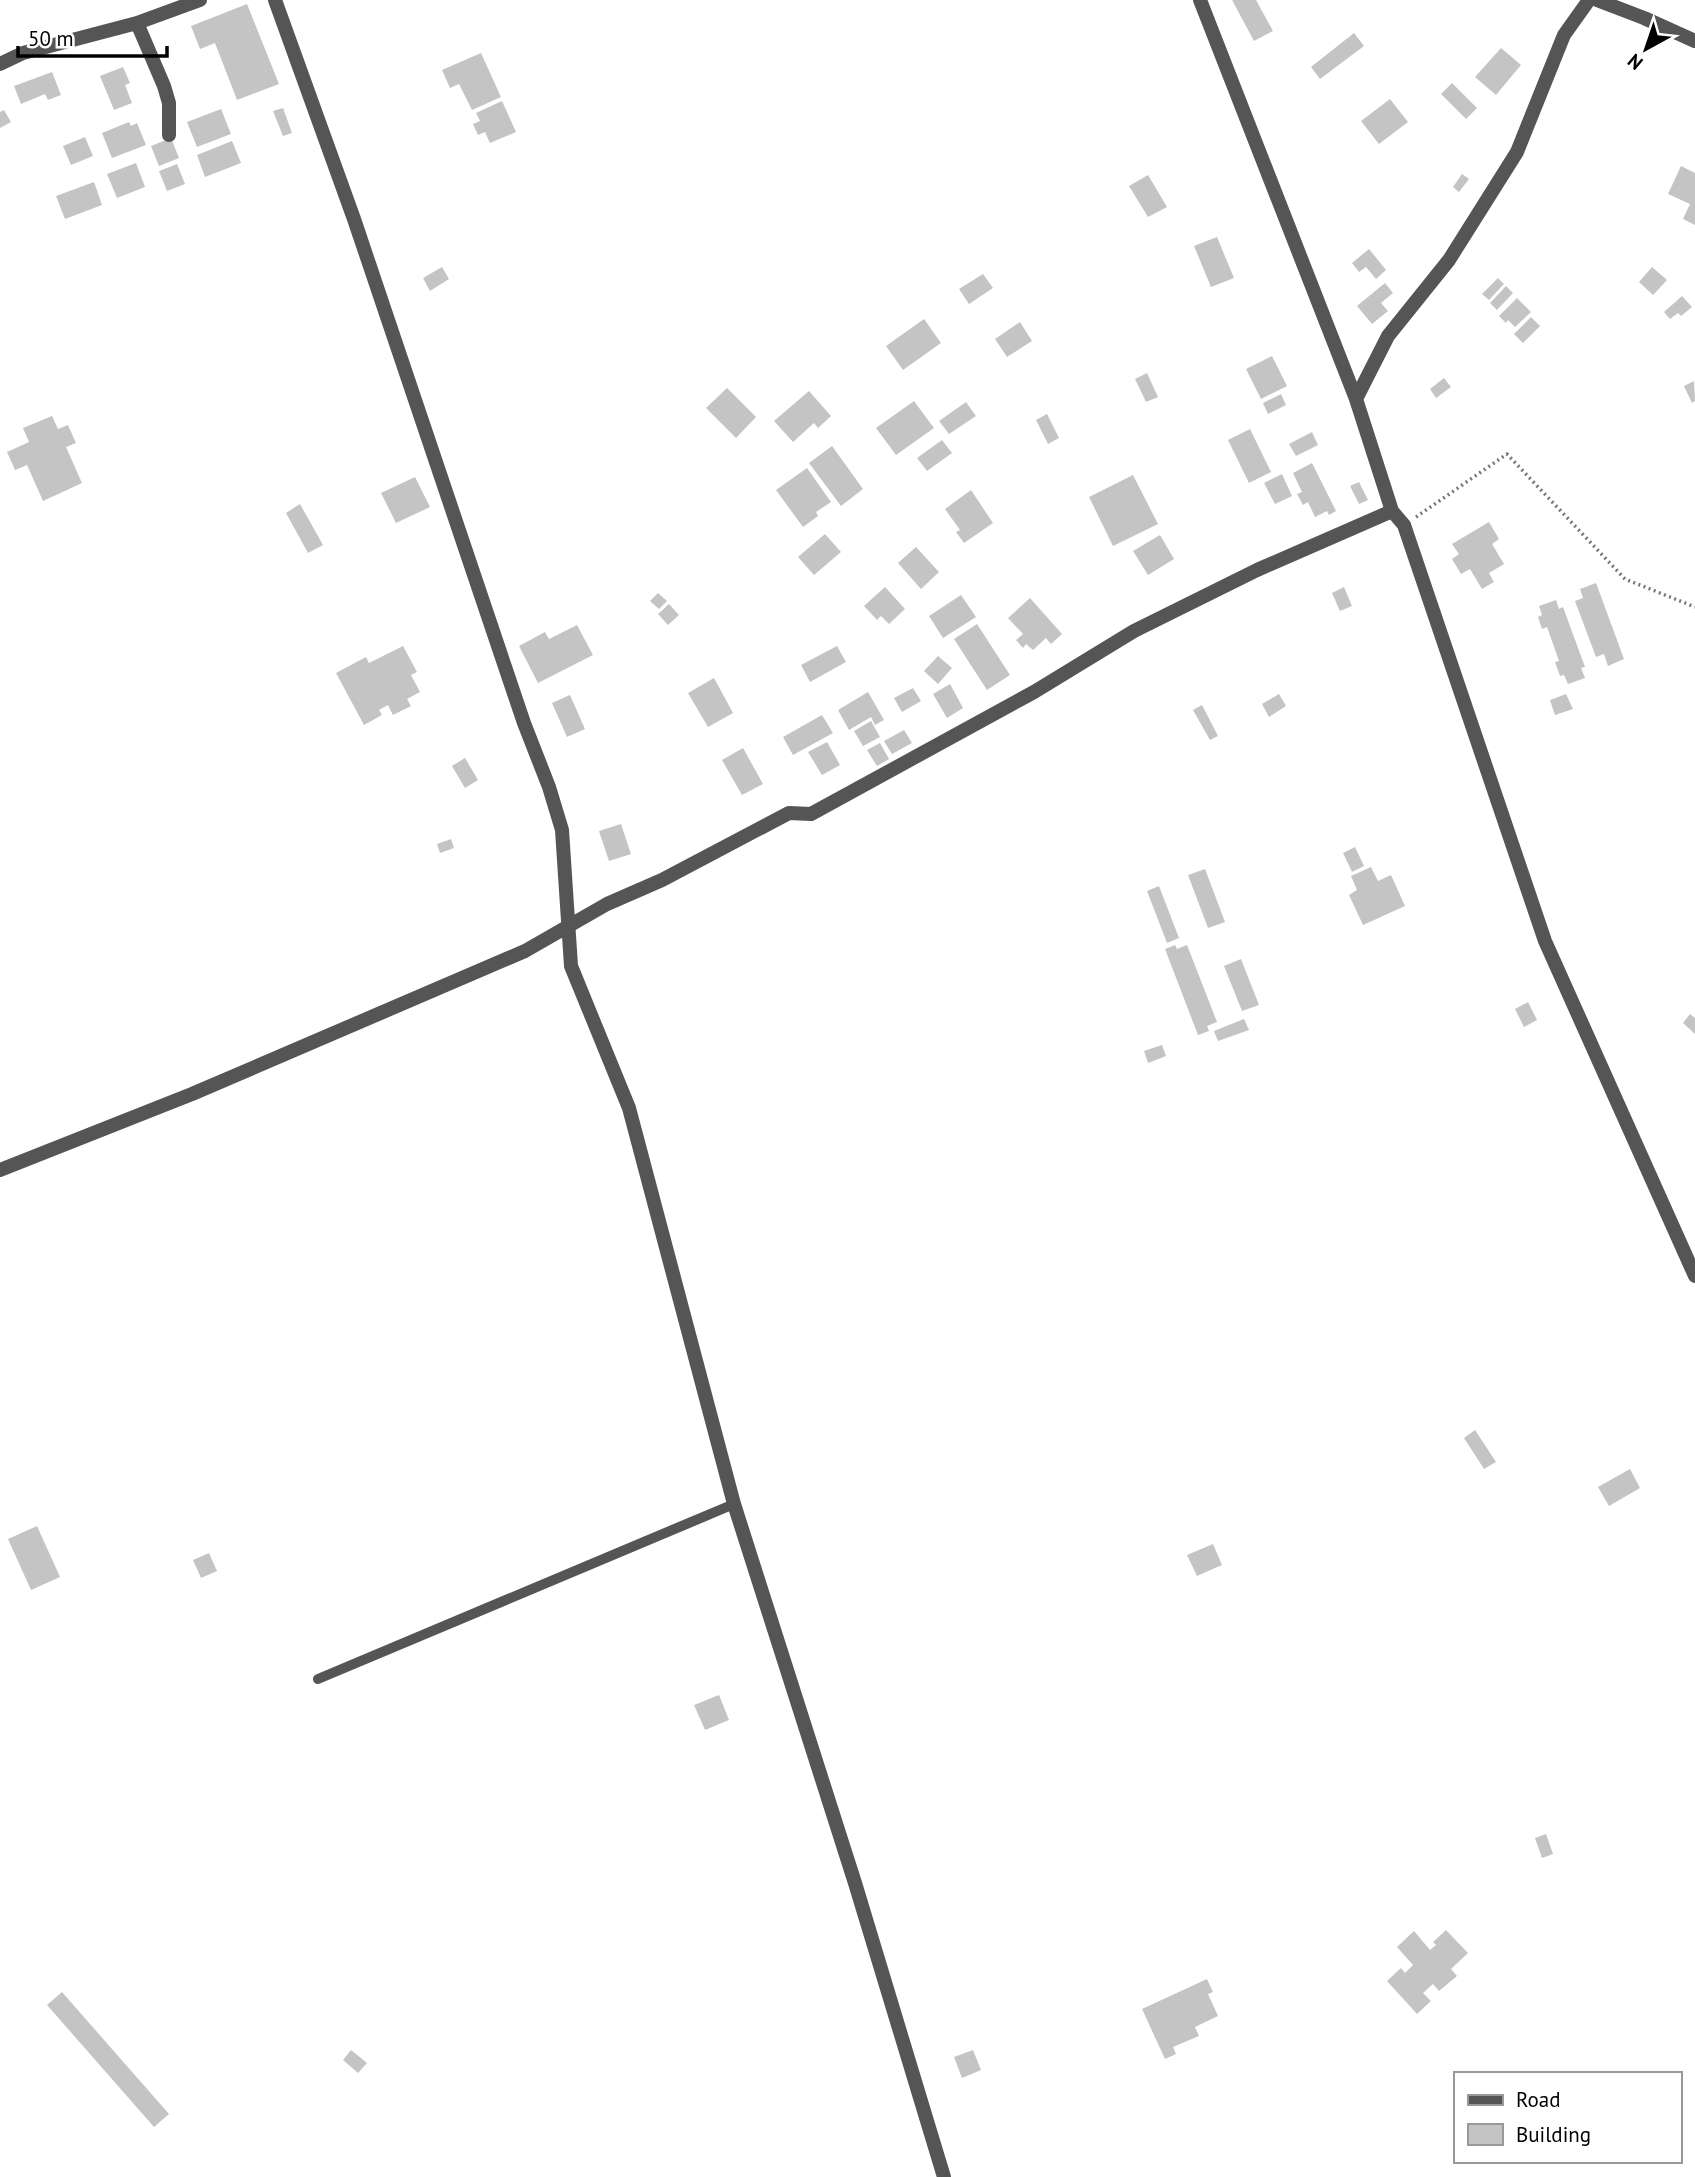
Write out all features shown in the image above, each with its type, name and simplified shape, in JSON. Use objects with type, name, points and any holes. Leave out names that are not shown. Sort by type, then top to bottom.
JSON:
[{"type":"street","points":[[0,64],[23,53],[137,23],[200,0]]},
{"type":"street","points":[[275,0],[354,219],[524,723],[549,787],[562,830],[571,966],[629,1108],[734,1504],[859,1896],[944,2177]]},
{"type":"street","points":[[1199,0],[1356,398],[1392,511],[1404,525],[1545,942],[1695,1276]]},
{"type":"street","points":[[1356,398],[1388,336],[1449,260],[1517,152],[1564,34],[1589,0]]},
{"type":"street","points":[[1597,0],[1695,41]]},
{"type":"street","points":[[137,23],[169,103],[169,135]]},
{"type":"street","points":[[0,1170],[204,1088],[524,951],[607,904],[662,880],[789,813],[811,814],[1034,692],[1134,631],[1257,570],[1392,511]]},
{"type":"lane","points":[[318,1679],[734,1504]]},
{"type":"path","points":[[1404,525],[1507,454],[1625,579],[1695,607]]},
{"type":"building","points":[[1232,0],[1256,0],[1273,31],[1254,41]]},
{"type":"building","points":[[247,4],[279,84],[237,100],[215,43],[200,49],[191,26]]},
{"type":"building","points":[[1354,33],[1364,46],[1320,79],[1311,67]]},
{"type":"building","points":[[1501,48],[1521,65],[1496,95],[1475,77]]},
{"type":"building","points":[[481,53],[501,97],[472,110],[459,84],[450,88],[442,70]]},
{"type":"building","points":[[123,67],[130,83],[125,85],[132,103],[114,110],[100,76]]},
{"type":"building","points":[[52,72],[61,95],[48,100],[45,94],[21,104],[14,86]]},
{"type":"building","points":[[1452,83],[1477,108],[1466,119],[1441,94]]},
{"type":"building","points":[[1390,99],[1408,122],[1379,144],[1361,121]]},
{"type":"building","points":[[502,101],[516,132],[490,143],[485,132],[478,135],[473,124],[480,121],[476,113]]},
{"type":"building","points":[[283,108],[292,133],[283,136],[273,111]]},
{"type":"building","points":[[221,109],[231,134],[197,147],[187,122]]},
{"type":"building","points":[[4,110],[11,122],[0,128],[0,112]]},
{"type":"building","points":[[129,122],[131,126],[137,123],[146,145],[112,158],[102,133]]},
{"type":"building","points":[[85,137],[93,156],[71,165],[63,146]]},
{"type":"building","points":[[171,138],[179,158],[159,166],[151,146]]},
{"type":"building","points":[[232,141],[241,163],[205,177],[197,155]]},
{"type":"building","points":[[136,163],[145,187],[117,198],[107,174]]},
{"type":"building","points":[[177,164],[185,184],[167,191],[159,171]]},
{"type":"building","points":[[1681,166],[1695,173],[1695,225],[1683,219],[1690,204],[1668,194]]},
{"type":"building","points":[[1462,174],[1469,179],[1459,192],[1453,187]]},
{"type":"building","points":[[1148,175],[1167,207],[1148,217],[1129,186]]},
{"type":"building","points":[[94,182],[102,205],[65,219],[56,196]]},
{"type":"building","points":[[1217,237],[1234,278],[1211,287],[1194,246]]},
{"type":"building","points":[[1369,249],[1386,270],[1376,279],[1366,267],[1359,272],[1352,263]]},
{"type":"building","points":[[442,267],[449,279],[430,291],[423,278]]},
{"type":"building","points":[[1652,267],[1667,280],[1653,295],[1639,282]]},
{"type":"building","points":[[983,274],[993,288],[969,304],[959,289]]},
{"type":"building","points":[[1498,278],[1504,284],[1489,300],[1482,294]]},
{"type":"building","points":[[1385,283],[1393,293],[1381,303],[1388,311],[1372,324],[1357,306]]},
{"type":"building","points":[[1506,286],[1513,293],[1497,310],[1490,303]]},
{"type":"building","points":[[1682,296],[1692,307],[1681,316],[1678,313],[1670,319],[1664,312]]},
{"type":"building","points":[[1517,298],[1531,312],[1515,327],[1499,316]]},
{"type":"building","points":[[1531,317],[1540,326],[1523,343],[1514,334]]},
{"type":"building","points":[[924,319],[941,343],[903,370],[886,346]]},
{"type":"building","points":[[1020,322],[1032,341],[1007,357],[995,339]]},
{"type":"building","points":[[1272,356],[1287,386],[1261,399],[1246,369]]},
{"type":"building","points":[[1147,373],[1158,397],[1146,402],[1135,379]]},
{"type":"building","points":[[1444,378],[1451,387],[1436,398],[1430,389]]},
{"type":"building","points":[[1694,381],[1695,401],[1692,403],[1684,386]]},
{"type":"building","points":[[727,388],[756,417],[736,438],[706,408]]},
{"type":"building","points":[[809,391],[831,416],[818,428],[814,423],[793,442],[774,421]]},
{"type":"building","points":[[1281,394],[1286,405],[1268,414],[1263,403]]},
{"type":"building","points":[[914,401],[934,428],[896,455],[876,428]]},
{"type":"building","points":[[966,402],[976,416],[949,434],[939,421]]},
{"type":"building","points":[[1047,414],[1059,438],[1048,444],[1036,420]]},
{"type":"building","points":[[52,416],[58,429],[68,425],[76,443],[66,447],[82,483],[43,501],[27,465],[15,470],[7,452],[29,442],[23,428]]},
{"type":"building","points":[[1250,429],[1271,472],[1249,483],[1228,440]]},
{"type":"building","points":[[1312,432],[1318,445],[1296,456],[1289,444]]},
{"type":"building","points":[[942,440],[952,453],[927,471],[917,458]]},
{"type":"building","points":[[832,446],[863,489],[841,506],[809,463]]},
{"type":"building","points":[[1312,463],[1336,511],[1329,515],[1327,511],[1315,517],[1308,502],[1303,505],[1297,494],[1302,492],[1293,473]]},
{"type":"building","points":[[807,468],[831,502],[816,512],[818,516],[803,527],[776,490]]},
{"type":"building","points":[[1282,474],[1292,496],[1275,504],[1264,483]]},
{"type":"building","points":[[1133,475],[1158,524],[1113,546],[1089,497]]},
{"type":"building","points":[[415,477],[430,507],[396,523],[381,493]]},
{"type":"building","points":[[1359,482],[1368,500],[1359,504],[1350,486]]},
{"type":"building","points":[[971,490],[993,523],[964,543],[956,532],[960,530],[945,509]]},
{"type":"building","points":[[300,504],[323,545],[308,553],[286,513]]},
{"type":"building","points":[[1489,522],[1499,539],[1492,544],[1504,564],[1489,573],[1494,582],[1482,589],[1470,569],[1461,574],[1452,559],[1459,554],[1452,544]]},
{"type":"building","points":[[825,534],[841,552],[814,575],[798,557]]},
{"type":"building","points":[[1160,535],[1174,559],[1148,575],[1133,551]]},
{"type":"building","points":[[916,547],[939,572],[921,589],[898,563]]},
{"type":"building","points":[[1596,583],[1624,659],[1608,666],[1604,654],[1596,657],[1575,601],[1583,598],[1580,589]]},
{"type":"building","points":[[885,587],[905,609],[889,624],[881,616],[877,620],[864,606]]},
{"type":"building","points":[[1344,587],[1352,606],[1340,611],[1332,593]]},
{"type":"building","points":[[658,593],[667,601],[659,609],[650,601]]},
{"type":"building","points":[[961,595],[976,617],[943,638],[929,616]]},
{"type":"building","points":[[1030,598],[1062,634],[1051,644],[1046,638],[1033,650],[1026,644],[1023,648],[1016,640],[1023,634],[1008,618]]},
{"type":"building","points":[[1556,600],[1559,609],[1563,607],[1585,667],[1581,668],[1585,678],[1568,684],[1564,675],[1560,676],[1555,662],[1559,661],[1547,627],[1542,629],[1538,617],[1542,615],[1539,606]]},
{"type":"building","points":[[669,604],[679,615],[668,625],[658,614]]},
{"type":"building","points":[[977,624],[1010,675],[987,690],[954,639]]},
{"type":"building","points":[[577,625],[593,655],[538,683],[519,646],[545,632],[549,639]]},
{"type":"building","points":[[403,646],[417,672],[411,675],[420,692],[407,699],[411,706],[393,715],[388,705],[379,710],[382,715],[364,725],[336,673],[366,657],[369,663]]},
{"type":"building","points":[[837,646],[846,662],[810,682],[801,665]]},
{"type":"building","points":[[938,656],[952,668],[938,684],[924,671]]},
{"type":"building","points":[[714,678],[733,713],[708,727],[688,693]]},
{"type":"building","points":[[950,684],[963,708],[947,718],[933,694]]},
{"type":"building","points":[[913,688],[921,701],[902,712],[894,698]]},
{"type":"building","points":[[868,692],[884,720],[875,725],[871,717],[849,730],[838,710]]},
{"type":"building","points":[[1279,694],[1286,706],[1269,717],[1262,704]]},
{"type":"building","points":[[1566,694],[1573,709],[1555,715],[1550,700]]},
{"type":"building","points":[[570,695],[585,729],[567,737],[552,703]]},
{"type":"building","points":[[1202,705],[1218,736],[1210,740],[1193,710]]},
{"type":"building","points":[[822,715],[833,733],[793,755],[783,737]]},
{"type":"building","points":[[871,721],[880,737],[863,746],[854,731]]},
{"type":"building","points":[[904,730],[912,743],[892,754],[884,741]]},
{"type":"building","points":[[827,742],[840,765],[822,775],[808,752]]},
{"type":"building","points":[[880,743],[889,759],[877,766],[867,750]]},
{"type":"building","points":[[743,748],[763,784],[742,795],[722,760]]},
{"type":"building","points":[[465,758],[478,780],[465,788],[452,766]]},
{"type":"building","points":[[621,824],[631,854],[609,861],[599,831]]},
{"type":"building","points":[[451,839],[454,848],[440,853],[437,844]]},
{"type":"building","points":[[1355,847],[1364,866],[1352,872],[1343,853]]},
{"type":"building","points":[[1371,867],[1378,881],[1391,875],[1405,906],[1363,925],[1349,895],[1357,890],[1351,876]]},
{"type":"building","points":[[1205,869],[1225,922],[1208,928],[1188,875]]},
{"type":"building","points":[[1159,886],[1179,938],[1167,943],[1147,891]]},
{"type":"building","points":[[1175,945],[1177,949],[1187,945],[1217,1022],[1207,1026],[1209,1031],[1198,1035],[1165,949]]},
{"type":"building","points":[[1241,959],[1259,1005],[1242,1011],[1224,966]]},
{"type":"building","points":[[1528,1002],[1537,1020],[1524,1027],[1515,1009]]},
{"type":"building","points":[[1690,1014],[1695,1018],[1695,1034],[1683,1023]]},
{"type":"building","points":[[1244,1019],[1249,1030],[1218,1041],[1214,1031]]},
{"type":"building","points":[[1162,1045],[1166,1056],[1148,1063],[1144,1051]]},
{"type":"building","points":[[1475,1430],[1496,1462],[1484,1469],[1464,1438]]},
{"type":"building","points":[[1630,1469],[1640,1488],[1609,1506],[1598,1487]]},
{"type":"building","points":[[37,1526],[60,1577],[31,1590],[8,1539]]},
{"type":"building","points":[[1213,1544],[1222,1565],[1197,1576],[1187,1555]]},
{"type":"building","points":[[209,1553],[217,1571],[201,1578],[193,1560]]},
{"type":"building","points":[[719,1695],[729,1720],[705,1730],[694,1705]]},
{"type":"building","points":[[1546,1834],[1553,1854],[1542,1858],[1535,1838]]},
{"type":"building","points":[[1446,1930],[1468,1953],[1451,1969],[1457,1976],[1439,1991],[1433,1984],[1423,1993],[1431,2001],[1417,2014],[1387,1981],[1401,1968],[1405,1973],[1413,1965],[1397,1947],[1414,1931],[1430,1950],[1436,1945],[1433,1942]]},
{"type":"building","points":[[1207,1979],[1213,1992],[1208,1994],[1218,2016],[1195,2027],[1199,2036],[1173,2047],[1176,2054],[1165,2059],[1142,2009]]},
{"type":"building","points":[[62,1992],[169,2114],[154,2127],[47,2005]]},
{"type":"building","points":[[351,2050],[367,2063],[358,2073],[343,2060]]},
{"type":"building","points":[[973,2050],[981,2070],[962,2078],[954,2057]]}]
